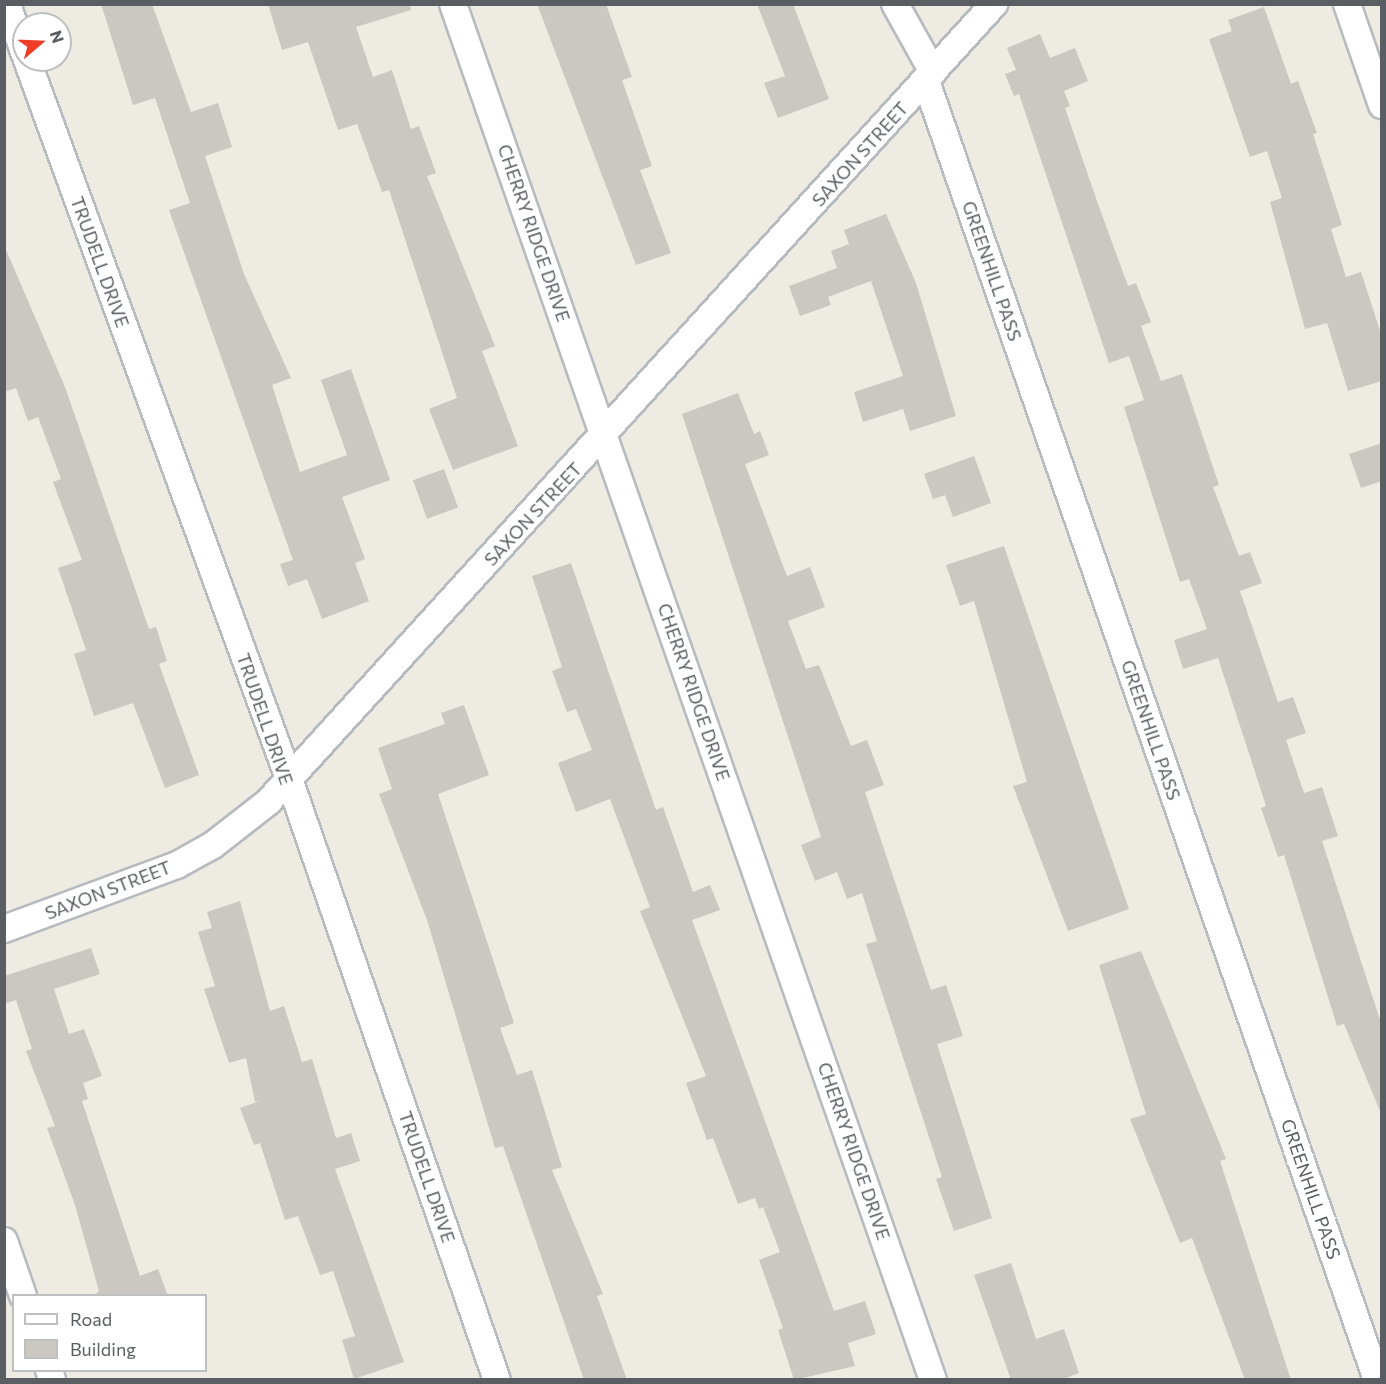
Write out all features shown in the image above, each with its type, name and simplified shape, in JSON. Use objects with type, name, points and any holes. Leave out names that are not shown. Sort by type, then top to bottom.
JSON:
[{"type":"street","name":"CHERRY RIDGE DRIVE","points":[[453,4],[933,1380]]},
{"type":"street","name":"GREENHILL PASS","points":[[895,4],[930,76],[1377,1380]]},
{"type":"street","name":"SAXON STREET","points":[[4,929],[177,865],[213,845],[287,784],[994,4]]},
{"type":"street","points":[[1347,4],[1382,105]]},
{"type":"street","name":"TRUDELL DRIVE","points":[[31,72],[287,784],[497,1380]]},
{"type":"street","points":[[4,1241],[22,1294]]},
{"type":"building","points":[[101,4],[152,4],[191,112],[218,103],[232,147],[205,156],[244,274],[291,378],[272,385],[300,472],[347,455],[321,380],[351,369],[390,480],[342,497],[365,559],[355,563],[369,601],[322,619],[307,579],[288,586],[280,564],[293,560],[169,210],[190,203],[155,98],[133,105]]},
{"type":"building","points":[[268,4],[410,4],[411,10],[356,27],[373,77],[392,70],[411,129],[419,126],[436,173],[427,176],[495,346],[482,351],[518,446],[453,470],[429,409],[457,398],[389,190],[382,192],[357,124],[338,130],[308,42],[282,50]]},
{"type":"building","points":[[537,4],[606,4],[632,77],[622,80],[652,166],[640,170],[671,253],[636,265]]},
{"type":"building","points":[[757,4],[793,4],[829,99],[778,118],[764,83],[785,76]]},
{"type":"building","points":[[1264,7],[1291,84],[1298,81],[1317,133],[1313,134],[1342,225],[1331,229],[1346,277],[1361,272],[1382,337],[1382,381],[1348,391],[1327,323],[1305,329],[1270,202],[1282,198],[1267,151],[1250,157],[1209,39],[1232,31],[1228,20]]},
{"type":"building","points":[[1040,34],[1050,58],[1075,48],[1088,81],[1064,91],[1070,106],[1065,108],[1098,204],[1128,286],[1136,283],[1151,322],[1141,326],[1161,381],[1182,374],[1219,485],[1213,487],[1239,556],[1250,552],[1262,583],[1240,591],[1278,702],[1293,697],[1306,733],[1286,740],[1304,793],[1322,787],[1338,836],[1322,841],[1382,1026],[1382,1116],[1344,1024],[1337,1026],[1284,855],[1278,857],[1261,808],[1266,806],[1218,658],[1183,669],[1174,640],[1207,629],[1189,579],[1180,582],[1124,407],[1144,400],[1129,356],[1109,363],[1019,94],[1014,96],[1005,74],[1016,70],[1007,48]]},
{"type":"building","points":[[886,214],[916,283],[956,416],[910,431],[903,409],[863,422],[854,392],[903,376],[871,281],[828,297],[831,305],[800,316],[789,286],[837,268],[831,251],[849,244],[844,230]]},
{"type":"building","points":[[4,245],[65,387],[149,629],[156,627],[167,661],[159,664],[199,775],[165,788],[133,703],[94,716],[74,654],[86,650],[58,568],[82,560],[53,482],[61,479],[38,417],[28,421],[16,388],[4,392]]},
{"type":"building","points":[[738,393],[754,434],[760,431],[769,455],[745,464],[787,576],[810,567],[825,607],[788,621],[806,669],[819,665],[851,746],[867,740],[884,785],[865,792],[931,990],[946,985],[963,1036],[937,1044],[992,1218],[954,1231],[936,1179],[942,1177],[866,944],[877,941],[862,893],[847,899],[837,872],[815,881],[801,845],[821,837],[682,414]]},
{"type":"building","points":[[1382,443],[1382,481],[1361,488],[1349,454]]},
{"type":"building","points":[[974,456],[991,503],[953,517],[945,495],[933,499],[924,474]]},
{"type":"building","points":[[444,469],[458,508],[427,519],[413,480]]},
{"type":"building","points":[[1004,546],[1129,909],[1068,931],[1013,786],[1027,782],[974,601],[960,606],[946,565]]},
{"type":"building","points":[[571,563],[656,810],[663,807],[693,892],[710,885],[720,910],[692,920],[834,1311],[865,1301],[876,1334],[848,1343],[855,1366],[794,1380],[778,1330],[783,1328],[759,1260],[780,1252],[763,1207],[759,1209],[755,1198],[738,1204],[713,1138],[707,1140],[686,1083],[706,1076],[640,911],[650,907],[610,799],[576,812],[558,763],[592,750],[576,709],[567,712],[552,671],[562,667],[532,576]]},
{"type":"building","points":[[464,705],[489,775],[438,794],[514,1023],[500,1028],[517,1075],[532,1070],[562,1167],[552,1170],[603,1294],[597,1296],[627,1380],[584,1380],[503,1146],[495,1148],[428,923],[379,794],[392,789],[378,748],[445,724],[441,713]]},
{"type":"building","points":[[240,901],[270,1011],[284,1006],[302,1062],[312,1059],[336,1138],[351,1133],[360,1161],[335,1169],[404,1362],[354,1379],[342,1340],[355,1336],[333,1271],[320,1275],[298,1216],[285,1220],[260,1143],[254,1145],[240,1108],[262,1100],[255,1102],[246,1058],[229,1063],[204,989],[215,986],[198,932],[212,928],[207,912]]},
{"type":"building","points":[[91,948],[100,974],[54,989],[69,1034],[84,1029],[102,1076],[83,1083],[88,1099],[82,1101],[140,1276],[158,1269],[167,1294],[96,1294],[99,1291],[75,1205],[47,1128],[55,1126],[26,1051],[32,1049],[16,1000],[4,1004],[4,976]]},
{"type":"building","points":[[1141,951],[1226,1159],[1220,1161],[1291,1380],[1245,1380],[1192,1238],[1180,1243],[1130,1119],[1146,1114],[1099,965]]},
{"type":"building","points":[[1011,1263],[1036,1339],[1064,1329],[1079,1373],[1061,1380],[1011,1380],[974,1275]]}]
